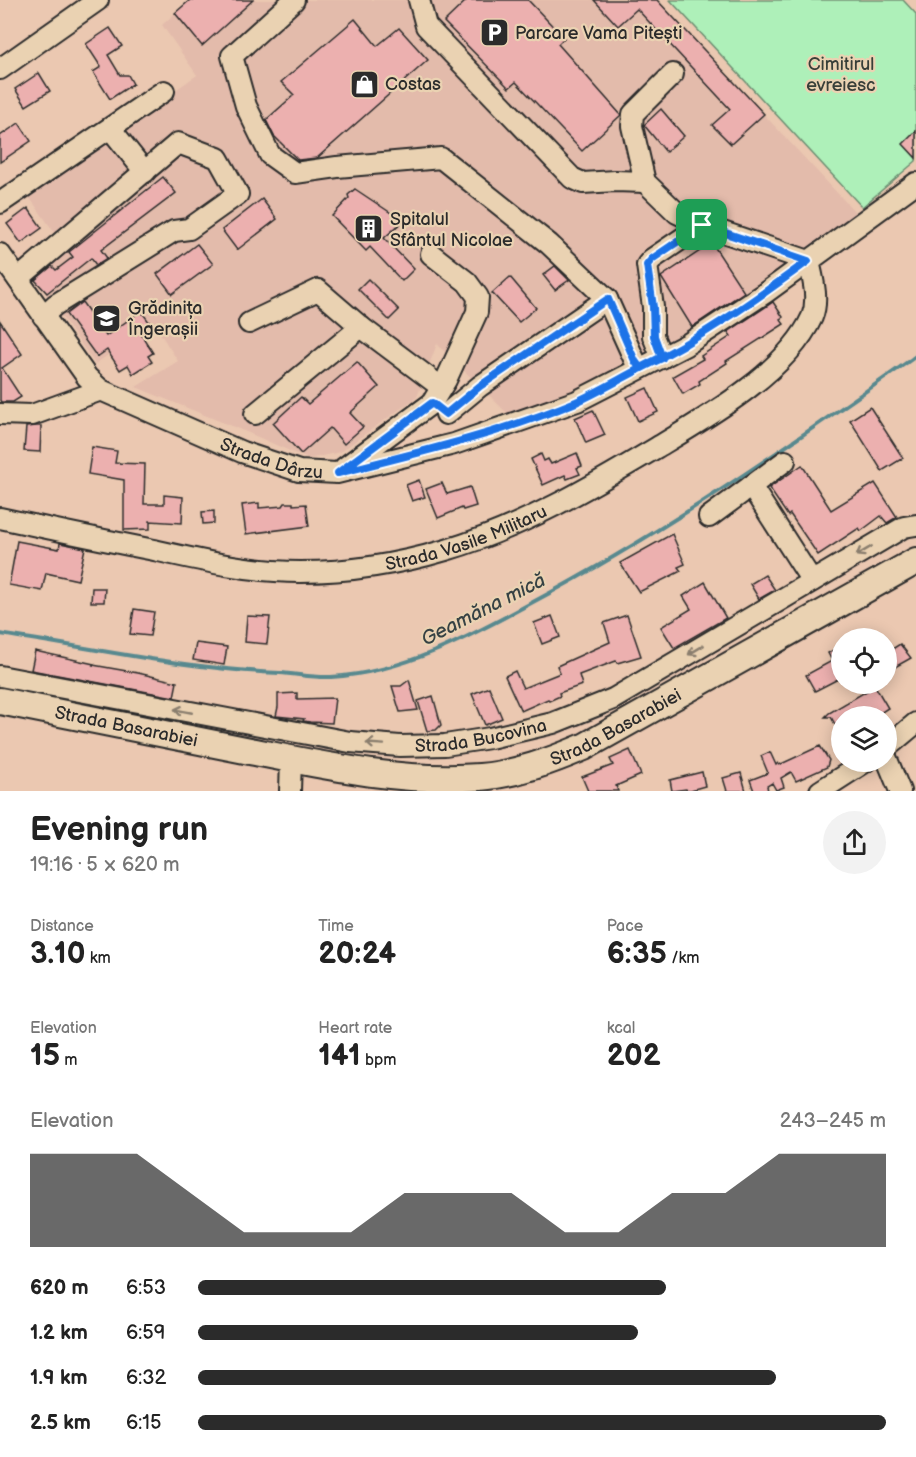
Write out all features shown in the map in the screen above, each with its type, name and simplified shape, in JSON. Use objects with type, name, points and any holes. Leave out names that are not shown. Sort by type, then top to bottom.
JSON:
[{"type":"main road","name":"Strada Basarabiei","points":[[0,701],[291,759],[396,776],[482,777],[525,769],[584,747],[620,729],[916,561]]},
{"type":"street","points":[[0,69],[98,0]]},
{"type":"street","points":[[294,0],[232,56],[246,106],[270,155],[295,173],[338,166],[441,158],[549,244],[608,299],[640,368]]},
{"type":"street","points":[[419,0],[426,26],[572,178],[583,183],[645,182]]},
{"type":"street","points":[[673,74],[633,114],[632,126],[645,182],[677,213],[702,225],[808,261]]},
{"type":"street","points":[[0,203],[164,91]]},
{"type":"street","points":[[108,130],[114,133],[145,172]]},
{"type":"street","points":[[18,279],[178,143],[218,158],[238,194],[189,229],[174,231],[55,305],[44,316]]},
{"type":"street","name":"Strada Dârzu","points":[[0,254],[87,377],[101,390],[242,452],[299,471],[338,473],[454,444],[577,401],[662,358],[765,293],[916,183]]},
{"type":"street","points":[[662,358],[654,336],[653,307],[647,265],[652,259],[702,225]]},
{"type":"street","points":[[431,254],[467,282],[478,297],[477,312],[440,401]]},
{"type":"street","name":"Strada Vasile Militaru","points":[[0,518],[223,565],[263,570],[302,572],[361,568],[406,561],[447,550],[524,521],[608,477],[720,409],[755,382],[786,354],[802,335],[813,315],[815,288],[808,261]]},
{"type":"street","points":[[249,323],[318,290],[440,401],[454,444]]},
{"type":"street","points":[[338,473],[440,401],[480,386],[608,299]]},
{"type":"street","points":[[255,414],[361,327]]},
{"type":"street","points":[[0,414],[32,415],[101,390]]},
{"type":"street","points":[[709,517],[785,461]]},
{"type":"street","points":[[751,486],[812,581]]},
{"type":"street","name":"Strada Bucovina","points":[[0,676],[351,742],[400,746],[445,745],[490,738],[553,723],[613,699],[904,527],[916,525]]},
{"type":"street","points":[[204,742],[209,716]]},
{"type":"street","points":[[897,739],[916,723]]},
{"type":"street","points":[[290,791],[291,759]]},
{"type":"street","points":[[820,791],[849,772]]},
{"type":"street","points":[[892,772],[900,791]]},
{"type":"shaded area","points":[[190,0],[657,0],[856,213],[771,281],[696,331],[577,391],[510,416],[437,344],[417,397],[340,452],[308,459],[136,387],[178,361],[154,324],[95,364],[22,260],[57,236],[27,194],[197,75],[162,25]]},
{"type":"green space","name":"Cimitirul evreiesc","points":[[670,0],[903,0],[916,14],[916,161],[862,207]]},
{"type":"building","points":[[190,0],[253,0],[202,46],[175,13]]},
{"type":"building","points":[[467,0],[528,0],[564,38],[558,44],[621,115],[582,151],[516,82],[509,88],[444,22]]},
{"type":"building","points":[[594,0],[657,0],[764,114],[731,144],[712,125],[730,109],[637,9],[618,26]]},
{"type":"building","points":[[355,19],[377,46],[399,28],[428,60],[317,158],[298,160],[274,136],[266,120],[294,95],[281,82]]},
{"type":"building","points":[[110,28],[122,46],[108,55],[120,75],[128,75],[133,84],[110,99],[93,72],[101,67],[86,44]]},
{"type":"building","points":[[39,73],[50,91],[26,106],[15,89]]},
{"type":"building","points":[[661,109],[684,136],[666,152],[644,125]]},
{"type":"building","points":[[19,123],[31,141],[0,162],[0,136]]},
{"type":"building","points":[[916,131],[916,158],[903,144]]},
{"type":"building","points":[[163,177],[176,193],[101,250],[107,258],[96,265],[91,258],[47,293],[35,280],[52,266],[56,270],[73,257],[69,252]]},
{"type":"building","name":"Spitalul Sfântul Nicolae","points":[[355,189],[403,221],[384,238],[414,269],[402,281],[370,247],[366,251],[332,216]]},
{"type":"building","points":[[262,199],[277,219],[237,250],[222,230]]},
{"type":"building","points":[[28,208],[42,228],[21,243],[7,224]]},
{"type":"building","points":[[712,243],[744,292],[692,327],[661,277]]},
{"type":"building","points":[[197,244],[213,264],[172,294],[157,274]]},
{"type":"building","points":[[555,266],[569,280],[555,290],[543,275]]},
{"type":"building","points":[[510,277],[536,308],[519,322],[492,293]]},
{"type":"building","points":[[368,279],[399,310],[389,320],[358,289]]},
{"type":"building","points":[[82,302],[106,336],[141,311],[150,323],[139,331],[153,353],[148,356],[152,362],[133,374],[128,365],[120,370],[107,350],[97,357],[66,314]]},
{"type":"building","points":[[773,302],[783,317],[780,319],[784,324],[726,361],[727,363],[699,381],[700,384],[683,394],[673,376],[703,359],[701,356],[731,336],[728,332]]},
{"type":"building","points":[[0,321],[22,354],[2,368],[21,397],[13,402],[1,402],[0,400]]},
{"type":"building","points":[[357,362],[379,387],[350,413],[363,427],[344,444],[330,428],[301,454],[273,423],[301,397],[308,404]]},
{"type":"building","points":[[647,388],[658,412],[638,421],[627,397]]},
{"type":"building","points":[[870,407],[903,458],[882,471],[850,420]]},
{"type":"building","points":[[593,410],[605,435],[586,443],[575,418]]},
{"type":"building","points":[[41,426],[40,452],[24,451],[26,427]]},
{"type":"building","points":[[92,447],[117,451],[115,463],[145,464],[144,504],[164,504],[164,495],[183,497],[182,523],[150,521],[150,529],[124,530],[124,480],[88,474]]},
{"type":"building","points":[[577,453],[582,466],[577,468],[580,474],[567,479],[565,475],[543,485],[531,459],[541,454],[544,461],[548,459],[551,464]]},
{"type":"building","points":[[802,465],[831,510],[875,483],[897,517],[887,523],[881,516],[861,531],[859,528],[818,555],[769,488]]},
{"type":"building","points":[[419,480],[425,497],[412,501],[406,485]]},
{"type":"building","points":[[442,483],[447,494],[470,487],[476,506],[463,510],[462,508],[438,518],[426,489]]},
{"type":"building","points":[[259,503],[259,508],[283,506],[285,503],[306,504],[309,526],[246,534],[242,505]]},
{"type":"building","points":[[214,511],[214,523],[203,524],[202,512]]},
{"type":"building","points":[[672,534],[685,564],[678,567],[681,571],[639,592],[620,563]]},
{"type":"building","points":[[17,541],[59,549],[60,543],[85,548],[78,580],[46,573],[42,591],[9,585]]},
{"type":"building","points":[[765,575],[775,590],[759,599],[750,584]]},
{"type":"building","points":[[705,582],[726,618],[674,648],[661,627],[691,609],[683,596]]},
{"type":"building","points":[[92,588],[105,588],[104,602],[91,602]]},
{"type":"building","points":[[134,609],[154,612],[150,636],[130,634]]},
{"type":"building","points":[[627,615],[641,656],[617,663],[616,661],[579,675],[582,685],[521,711],[505,676],[515,671],[523,688],[560,673],[557,666],[610,642],[604,623]]},
{"type":"building","points":[[247,616],[270,617],[267,644],[245,642]]},
{"type":"building","points":[[552,616],[560,637],[542,644],[534,623]]},
{"type":"building","points":[[196,643],[227,647],[224,665],[193,660]]},
{"type":"building","points":[[900,644],[911,658],[897,666],[897,646]]},
{"type":"building","points":[[35,651],[177,682],[174,697],[31,670]]},
{"type":"building","points":[[831,662],[831,683],[815,691],[806,675]]},
{"type":"building","points":[[409,680],[418,710],[400,712],[392,686],[401,686]]},
{"type":"building","points":[[489,687],[502,718],[485,725],[472,694]]},
{"type":"building","points":[[297,693],[297,699],[335,698],[332,723],[276,716],[278,694]]},
{"type":"building","points":[[861,694],[880,694],[887,706],[841,706]]},
{"type":"building","points":[[433,696],[441,725],[436,730],[427,731],[418,701]]},
{"type":"building","points":[[820,746],[829,760],[827,767],[796,781],[791,772],[781,778],[784,787],[776,790],[772,783],[767,786],[768,791],[754,791],[750,780],[768,773],[761,756],[770,752],[776,765],[778,763],[779,765]]},
{"type":"building","points":[[630,750],[641,775],[616,786],[618,791],[588,791],[582,777],[613,765],[610,759]]},
{"type":"building","points":[[702,772],[705,786],[687,791],[686,789],[672,791],[670,780]]},
{"type":"building","points":[[741,773],[746,791],[727,791],[723,778]]},
{"type":"waterway","name":"Geamăna mică","points":[[0,634],[175,663],[245,671],[325,677],[358,674],[384,668],[461,640],[583,575],[680,516],[776,453],[916,356]]},
{"type":"place","name":"Parcare Vama Pitești","points":[[494,33]]},
{"type":"place","name":"Costas","points":[[364,84]]},
{"type":"place","name":"Spitalul Sfântul Nicolae","points":[[369,229]]},
{"type":"place","name":"Grădinița Îngerașii","points":[[107,318]]},
{"type":"route","points":[[702,225],[652,259],[647,265],[653,307],[654,336],[662,358],[577,401],[532,418],[454,444],[338,473],[432,403],[446,414],[480,386],[608,299],[640,368],[662,358],[686,345],[765,293],[808,261],[702,225]]}]
